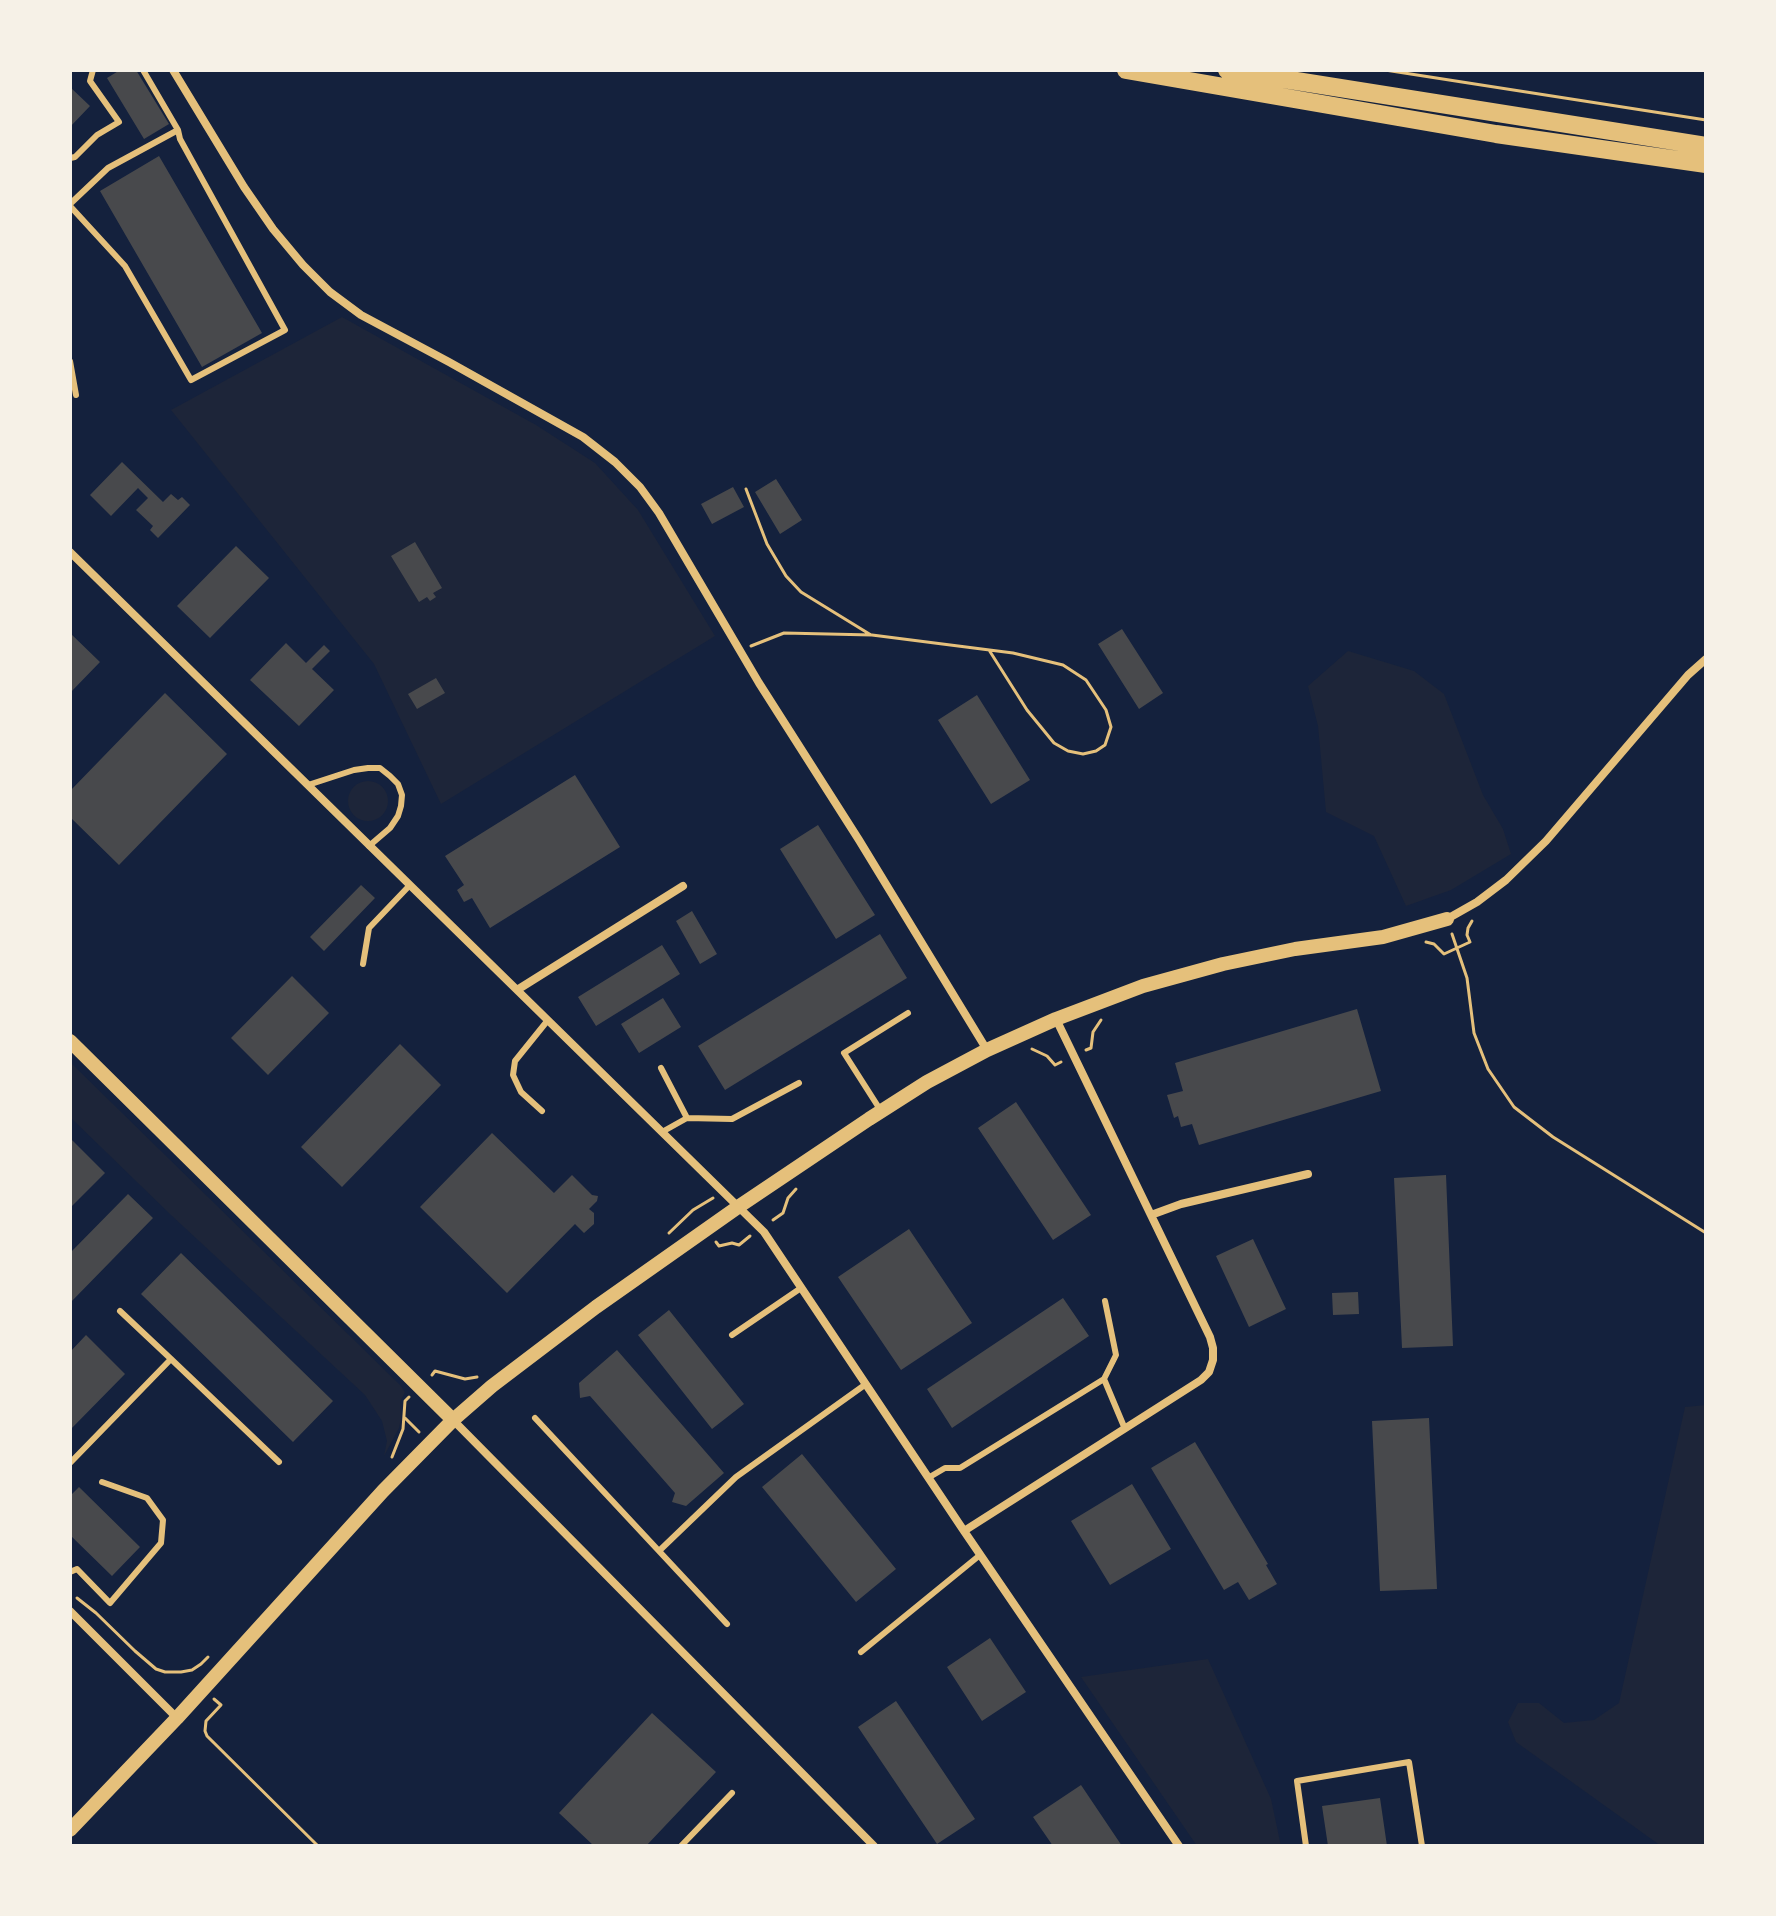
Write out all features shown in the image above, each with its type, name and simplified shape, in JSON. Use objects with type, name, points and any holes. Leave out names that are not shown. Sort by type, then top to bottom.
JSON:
[{"type":"main road","points":[[1126,70],[1496,134],[1706,164]]},
{"type":"main road","points":[[1227,70],[1706,146]]},
{"type":"street","points":[[173,70],[273,229],[330,292],[361,315],[583,437],[640,487],[659,513],[987,1050]]},
{"type":"street","points":[[70,552],[760,1229],[1179,1846]]},
{"type":"street","points":[[70,1830],[430,1442],[492,1386],[596,1307],[882,1111],[927,1082],[987,1050],[1056,1019],[1143,986],[1223,964],[1295,949],[1383,937],[1447,919],[1477,902],[1506,880],[1546,841],[1688,675],[1706,659]]},
{"type":"street","points":[[517,990],[683,886]]},
{"type":"street","points":[[964,1531],[1201,1380],[1209,1372],[1213,1360],[1210,1337],[1056,1019]]},
{"type":"street","points":[[70,1041],[453,1420],[874,1846]]},
{"type":"street","points":[[1151,1215],[1181,1204],[1308,1174]]},
{"type":"street","points":[[70,1611],[177,1718]]},
{"type":"lane","points":[[70,158],[75,157],[97,135],[119,122],[90,81],[93,70]]},
{"type":"lane","points":[[143,70],[178,130],[180,139],[285,330],[191,380],[125,266],[70,205],[108,168],[178,130]]},
{"type":"lane","points":[[70,361],[76,395]]},
{"type":"lane","points":[[308,785],[368,768],[380,768],[398,784],[402,795],[398,816],[390,828],[369,846]]},
{"type":"lane","points":[[363,964],[369,928],[410,885]]},
{"type":"lane","points":[[882,1111],[844,1053],[908,1013]]},
{"type":"lane","points":[[542,1111],[521,1092],[513,1075],[515,1061],[548,1020]]},
{"type":"lane","points":[[661,1068],[687,1118]]},
{"type":"lane","points":[[662,1132],[687,1118],[732,1119],[799,1083]]},
{"type":"lane","points":[[732,1335],[801,1288]]},
{"type":"lane","points":[[928,1478],[945,1468],[960,1468],[1104,1379],[1116,1355],[1105,1301]]},
{"type":"lane","points":[[120,1311],[279,1462]]},
{"type":"lane","points":[[70,1463],[171,1359]]},
{"type":"lane","points":[[1104,1379],[1125,1429]]},
{"type":"lane","points":[[659,1551],[736,1477],[866,1384]]},
{"type":"lane","points":[[535,1418],[727,1624]]},
{"type":"lane","points":[[70,1572],[77,1569],[110,1603],[161,1543],[163,1520],[147,1498],[102,1482]]},
{"type":"lane","points":[[861,1652],[980,1555]]},
{"type":"lane","points":[[1306,1846],[1297,1781],[1409,1762],[1422,1846]]},
{"type":"lane","points":[[681,1846],[732,1793]]},
{"type":"path","points":[[1385,70],[1706,120]]},
{"type":"path","points":[[746,489],[767,544],[786,576],[801,592],[872,635]]},
{"type":"path","points":[[741,651],[784,633],[872,635],[1013,653],[1063,665],[1086,680],[1106,710],[1111,727],[1105,745],[1083,754],[1068,751],[1054,743],[1027,710],[989,650]]},
{"type":"path","points":[[1447,919],[1467,978],[1474,1033],[1488,1069],[1514,1107],[1553,1137],[1706,1233]]},
{"type":"path","points":[[1424,942],[1434,944],[1444,954],[1470,942],[1467,935],[1473,920]]},
{"type":"path","points":[[1022,1051],[1032,1049],[1041,1052],[1055,1065],[1091,1048],[1093,1032],[1106,1016]]},
{"type":"path","points":[[693,1210],[719,1246],[739,1245],[783,1213],[788,1198],[796,1190]]},
{"type":"path","points":[[668,1235],[693,1210],[723,1192]]},
{"type":"path","points":[[388,1462],[398,1446],[403,1429],[405,1401],[419,1386],[435,1371],[465,1379],[476,1377]]},
{"type":"path","points":[[405,1418],[430,1442]]},
{"type":"path","points":[[70,1597],[79,1598],[156,1669],[175,1673],[186,1671],[201,1664],[212,1652]]},
{"type":"path","points":[[186,1671],[221,1705],[205,1725],[207,1736],[318,1846]]},
{"type":"shaded area","points":[[342,317],[536,425],[595,463],[638,510],[715,636],[441,804],[374,664],[171,410]]},
{"type":"shaded area","points":[[1348,651],[1414,671],[1444,694],[1483,795],[1503,829],[1511,854],[1451,890],[1406,906],[1374,836],[1326,812],[1318,726],[1308,686]]},
{"type":"shaded area","points":[[368,781],[382,787],[388,801],[382,815],[368,821],[354,815],[348,801],[354,787]]},
{"type":"shaded area","points":[[70,1062],[400,1385],[405,1392],[400,1402],[399,1428],[384,1456],[387,1441],[382,1421],[365,1395],[70,1117]]},
{"type":"shaded area","points":[[1706,1405],[1706,1844],[1661,1846],[1516,1742],[1508,1722],[1518,1703],[1539,1703],[1564,1723],[1594,1720],[1619,1703],[1685,1407]]},
{"type":"shaded area","points":[[1208,1659],[1271,1799],[1281,1846],[1197,1846],[1081,1677]]},
{"type":"building","points":[[120,70],[136,70],[169,124],[144,139],[107,78]]},
{"type":"building","points":[[70,87],[90,106],[70,127]]},
{"type":"building","points":[[159,156],[262,333],[202,367],[100,191]]},
{"type":"building","points":[[122,462],[163,502],[171,494],[178,500],[182,497],[190,505],[158,538],[150,530],[153,526],[136,510],[148,498],[138,488],[111,516],[90,495]]},
{"type":"building","points":[[776,479],[802,520],[780,534],[755,492]]},
{"type":"building","points":[[733,487],[744,507],[712,524],[701,504]]},
{"type":"building","points":[[415,542],[442,588],[433,593],[436,597],[430,601],[427,597],[419,602],[391,556]]},
{"type":"building","points":[[236,546],[269,578],[210,638],[177,606]]},
{"type":"building","points":[[1122,629],[1163,693],[1139,709],[1098,644]]},
{"type":"building","points":[[70,633],[100,662],[70,693]]},
{"type":"building","points":[[286,643],[306,663],[324,645],[330,651],[312,669],[334,690],[299,726],[250,680]]},
{"type":"building","points":[[436,678],[445,693],[417,709],[408,694]]},
{"type":"building","points":[[165,693],[227,754],[119,865],[70,817],[70,791]]},
{"type":"building","points":[[977,695],[1030,780],[991,804],[938,720]]},
{"type":"building","points":[[575,775],[620,847],[490,928],[472,898],[464,902],[457,890],[464,885],[445,856]]},
{"type":"building","points":[[818,825],[875,915],[836,939],[780,849]]},
{"type":"building","points":[[361,885],[375,898],[324,951],[310,937]]},
{"type":"building","points":[[692,911],[717,954],[700,964],[676,921]]},
{"type":"building","points":[[880,934],[907,978],[725,1090],[698,1046]]},
{"type":"building","points":[[662,945],[680,974],[596,1026],[578,997]]},
{"type":"building","points":[[292,976],[329,1013],[268,1075],[231,1038]]},
{"type":"building","points":[[663,998],[681,1027],[639,1053],[621,1024]]},
{"type":"building","points":[[1357,1009],[1381,1091],[1199,1145],[1192,1124],[1181,1127],[1178,1116],[1174,1118],[1167,1095],[1183,1091],[1175,1063]]},
{"type":"building","points":[[400,1044],[441,1085],[342,1187],[301,1147]]},
{"type":"building","points":[[1016,1102],[1091,1215],[1053,1240],[978,1128]]},
{"type":"building","points":[[492,1133],[554,1193],[572,1175],[592,1195],[598,1196],[589,1209],[594,1213],[594,1224],[584,1233],[575,1224],[507,1293],[420,1207]]},
{"type":"building","points":[[70,1138],[105,1173],[70,1208]]},
{"type":"building","points":[[1446,1175],[1453,1346],[1402,1348],[1394,1178]]},
{"type":"building","points":[[128,1194],[153,1218],[70,1303],[70,1253]]},
{"type":"building","points":[[909,1229],[972,1323],[901,1370],[838,1277]]},
{"type":"building","points":[[1253,1239],[1286,1309],[1249,1327],[1216,1256]]},
{"type":"building","points":[[181,1253],[333,1401],[293,1442],[141,1294]]},
{"type":"building","points":[[1358,1292],[1359,1314],[1333,1315],[1332,1293]]},
{"type":"building","points":[[1063,1298],[1089,1336],[952,1428],[927,1389]]},
{"type":"building","points":[[669,1310],[744,1404],[712,1429],[638,1335]]},
{"type":"building","points":[[86,1335],[125,1374],[70,1430],[70,1352]]},
{"type":"building","points":[[617,1350],[724,1473],[686,1506],[672,1502],[675,1493],[590,1396],[580,1398],[579,1383]]},
{"type":"building","points":[[1429,1418],[1437,1589],[1380,1591],[1372,1421]]},
{"type":"building","points":[[1195,1442],[1277,1584],[1249,1600],[1238,1582],[1224,1590],[1151,1468]]},
{"type":"building","points":[[802,1454],[896,1569],[856,1602],[762,1487]]},
{"type":"building","points":[[1132,1484],[1171,1549],[1110,1585],[1071,1521]]},
{"type":"building","points":[[79,1487],[140,1547],[112,1576],[70,1535],[70,1496]]},
{"type":"building","points":[[990,1638],[1026,1692],[982,1721],[947,1667]]},
{"type":"building","points":[[896,1701],[975,1819],[937,1844],[858,1727]]},
{"type":"building","points":[[652,1713],[716,1772],[646,1846],[594,1846],[559,1813]]},
{"type":"building","points":[[1081,1785],[1122,1846],[1053,1846],[1033,1817]]},
{"type":"building","points":[[1380,1798],[1387,1846],[1328,1846],[1322,1806]]}]
